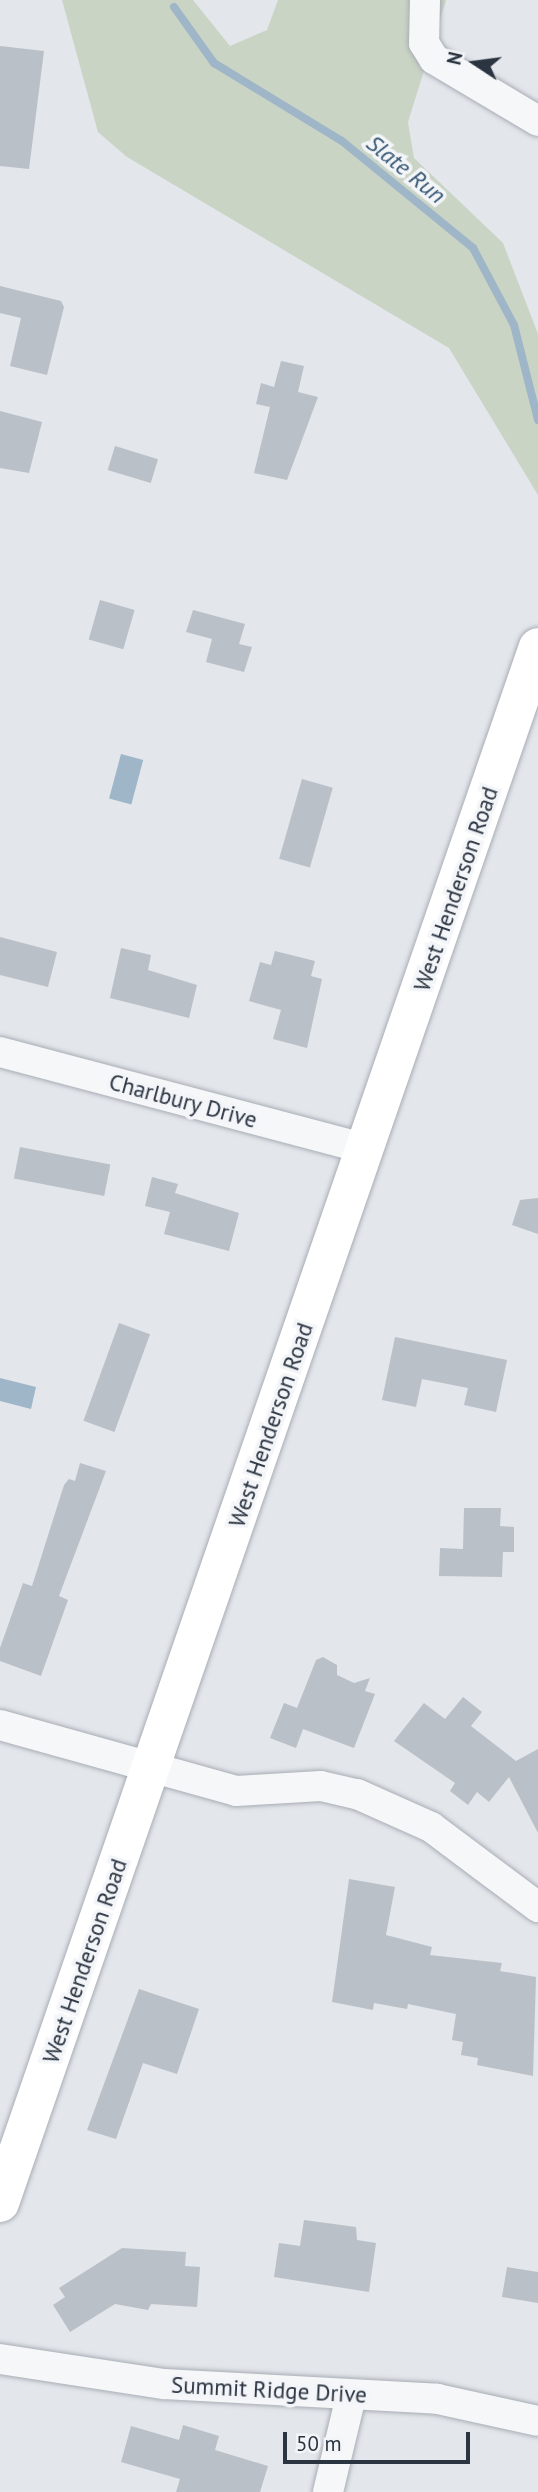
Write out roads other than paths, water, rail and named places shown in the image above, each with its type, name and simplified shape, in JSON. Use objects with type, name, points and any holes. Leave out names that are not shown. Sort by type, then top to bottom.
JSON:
[{"type":"main road","name":"West Henderson Road","points":[[0,2203],[538,647]]},
{"type":"street","points":[[425,0],[424,43],[434,59],[538,121]]},
{"type":"street","name":"Charlbury Drive","points":[[0,1052],[366,1149]]},
{"type":"street","points":[[0,1725],[236,1791],[321,1786],[357,1794],[431,1827],[538,1907]]},
{"type":"street","name":"Summit Ridge Drive","points":[[0,2359],[164,2384],[438,2399],[538,2421]]},
{"type":"street","points":[[328,2492],[351,2396]]},
{"type":"water","points":[[121,754],[143,760],[131,804],[109,798]]},
{"type":"water","points":[[0,1378],[36,1387],[31,1409],[0,1401]]},
{"type":"waterway","name":"Slate Run","points":[[174,7],[214,63],[342,141],[473,248],[514,325],[538,420]]}]
